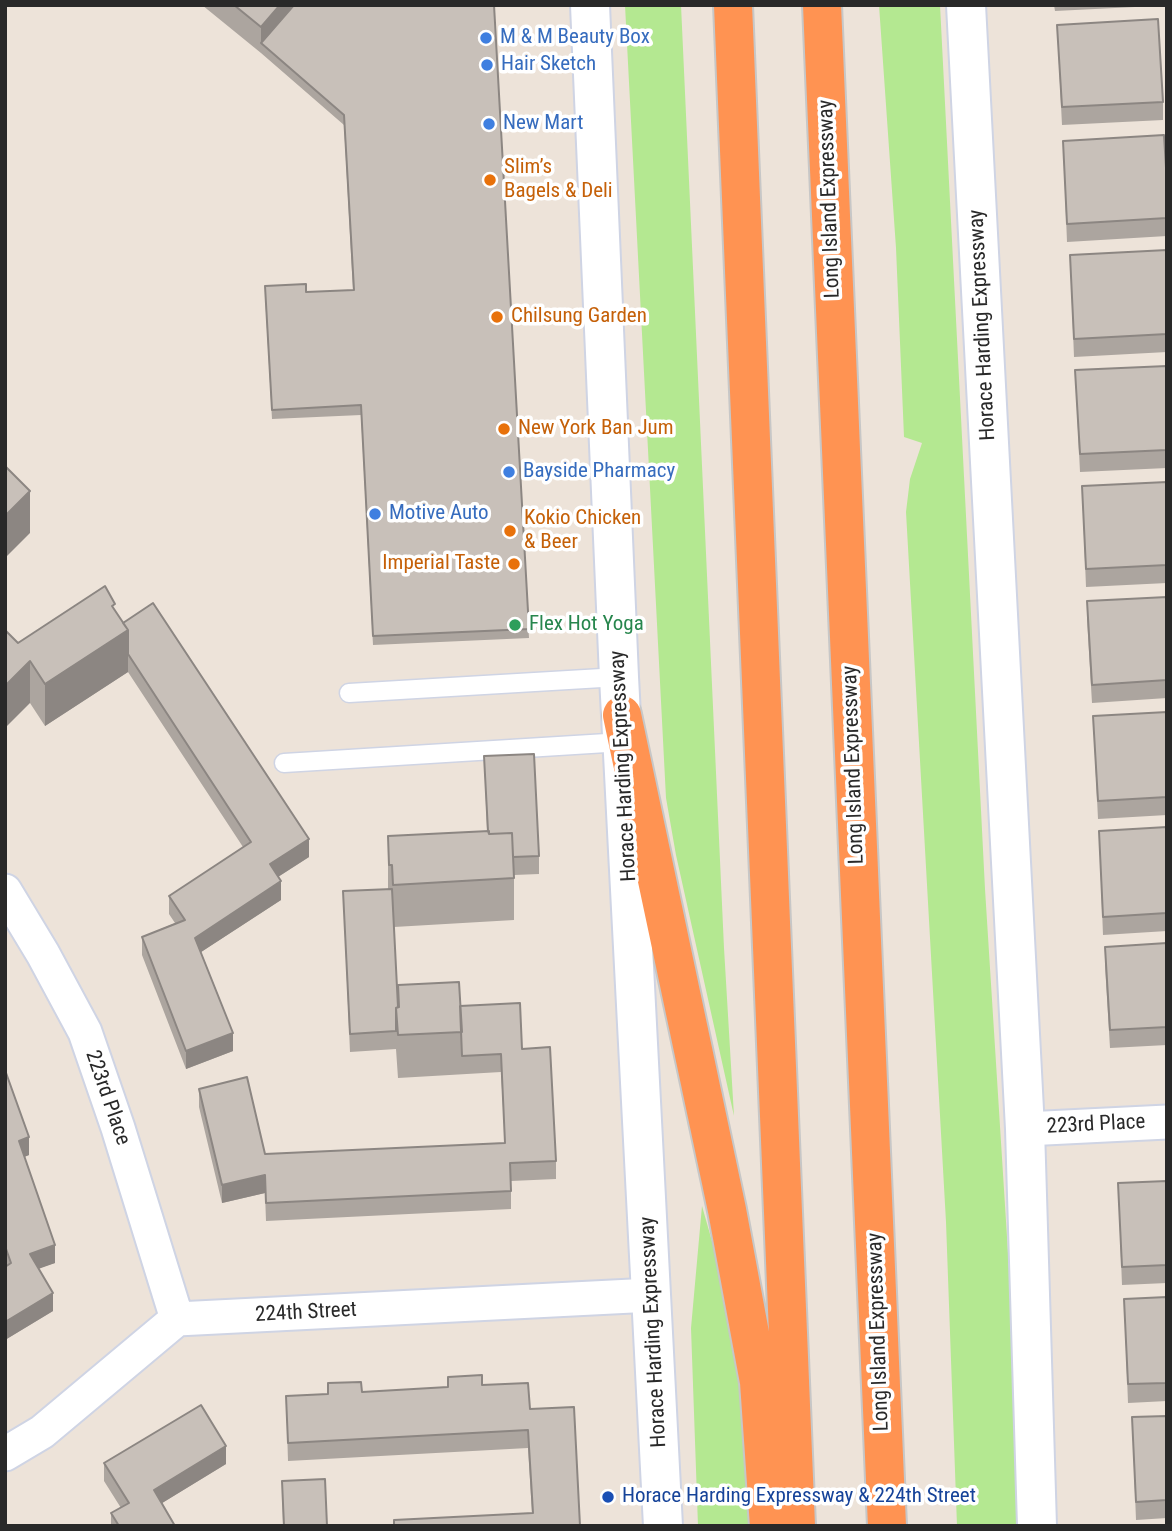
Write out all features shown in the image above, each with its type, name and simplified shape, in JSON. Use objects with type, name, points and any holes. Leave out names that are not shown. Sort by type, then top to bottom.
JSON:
[{"type":"highway","points":[[733,5],[796,1526]]},
{"type":"highway","name":"Long Island Expressway","points":[[822,5],[887,1526]]},
{"type":"highway","points":[[623,728],[727,1210],[759,1382],[769,1526]]},
{"type":"main road","name":"Horace Harding Expressway","points":[[590,5],[619,677],[663,1526]]},
{"type":"main road","name":"Horace Harding Expressway","points":[[966,5],[1025,1129],[1037,1526]]},
{"type":"street","name":"223rd Place","points":[[5,891],[85,1032],[122,1140],[177,1320]]},
{"type":"street","name":"223rd Place","points":[[1025,1129],[1167,1122]]},
{"type":"street","name":"224th Street","points":[[177,1320],[652,1295]]},
{"type":"street","points":[[5,1454],[42,1432],[177,1320]]},
{"type":"lane","points":[[349,693],[619,677]]},
{"type":"lane","points":[[284,763],[623,728]]},
{"type":"green space","points":[[625,5],[681,5],[734,1116],[676,855],[666,798]]},
{"type":"green space","points":[[879,5],[940,5],[985,889],[1012,1316],[1018,1526],[957,1526],[946,1222],[906,512],[910,479],[922,443],[904,437],[896,248]]},
{"type":"green space","points":[[702,1206],[727,1294],[746,1441],[749,1526],[698,1526],[691,1328]]},
{"type":"building","points":[[234,5],[280,5],[261,27]]},
{"type":"building","points":[[294,5],[494,5],[529,629],[373,636],[361,405],[272,410],[265,286],[306,284],[306,292],[354,290],[344,115],[261,43]]},
{"type":"building","points":[[1158,19],[1163,102],[1062,107],[1057,25]]},
{"type":"building","points":[[1164,135],[1167,218],[1067,224],[1063,141]]},
{"type":"building","points":[[1167,250],[1167,334],[1074,339],[1070,255]]},
{"type":"building","points":[[1167,366],[1167,450],[1080,454],[1075,370]]},
{"type":"building","points":[[5,466],[30,491],[5,516]]},
{"type":"building","points":[[1167,482],[1167,565],[1086,569],[1082,486]]},
{"type":"building","points":[[105,586],[115,604],[112,606],[128,630],[45,684],[30,661],[5,686],[5,630],[18,643]]},
{"type":"building","points":[[1167,597],[1167,680],[1092,685],[1087,601]]},
{"type":"building","points":[[153,603],[309,839],[270,864],[281,881],[195,938],[233,1033],[186,1051],[142,937],[185,920],[169,896],[251,842],[128,654],[128,630],[123,623]]},
{"type":"building","points":[[1167,712],[1167,797],[1098,801],[1093,716]]},
{"type":"building","points":[[534,754],[539,856],[513,857],[512,833],[489,834],[488,831],[484,756]]},
{"type":"building","points":[[1167,827],[1167,913],[1103,917],[1099,831]]},
{"type":"building","points":[[489,831],[489,834],[512,833],[514,878],[393,885],[388,836]]},
{"type":"building","points":[[392,889],[398,1007],[396,1031],[350,1034],[343,891]]},
{"type":"building","points":[[1167,943],[1167,1027],[1110,1030],[1105,947]]},
{"type":"building","points":[[459,982],[462,1032],[398,1035],[398,985]]},
{"type":"building","points":[[520,1003],[522,1049],[550,1047],[556,1161],[510,1163],[511,1191],[266,1203],[265,1175],[222,1185],[199,1089],[247,1077],[265,1154],[505,1143],[501,1054],[462,1056],[460,1006]]},
{"type":"building","points":[[5,1070],[29,1137],[19,1141],[55,1245],[30,1254],[53,1293],[5,1322],[5,1267],[11,1263],[5,1246]]},
{"type":"building","points":[[1167,1181],[1167,1265],[1122,1267],[1118,1183]]},
{"type":"building","points":[[1167,1297],[1167,1383],[1128,1384],[1124,1299]]},
{"type":"building","points":[[482,1375],[482,1385],[528,1383],[530,1409],[574,1407],[580,1526],[394,1526],[394,1520],[533,1513],[528,1430],[288,1443],[286,1396],[328,1394],[328,1383],[361,1382],[362,1392],[448,1387],[448,1377]]},
{"type":"building","points":[[201,1405],[226,1446],[154,1490],[175,1526],[119,1526],[111,1513],[129,1503],[104,1463]]},
{"type":"building","points":[[1167,1416],[1167,1500],[1136,1502],[1132,1417]]},
{"type":"building","points":[[325,1479],[327,1526],[284,1526],[282,1481]]},
{"type":"place","name":"M & M Beauty Box","points":[[486,38]]},
{"type":"place","name":"Hair Sketch","points":[[487,65]]},
{"type":"place","name":"New Mart","points":[[489,124]]},
{"type":"place","name":"Slim’s Bagels & Deli","points":[[490,180]]},
{"type":"place","name":"Chilsung Garden","points":[[497,317]]},
{"type":"place","name":"New York Ban Jum","points":[[504,429]]},
{"type":"place","name":"Bayside Pharmacy","points":[[509,472]]},
{"type":"place","name":"Motive Auto","points":[[375,514]]},
{"type":"place","name":"Kokio Chicken & Beer","points":[[510,531]]},
{"type":"place","name":"Imperial Taste","points":[[514,564]]},
{"type":"place","name":"Flex Hot Yoga","points":[[515,625]]},
{"type":"place","name":"Horace Harding Expressway & 224th Street","points":[[608,1497]]}]
